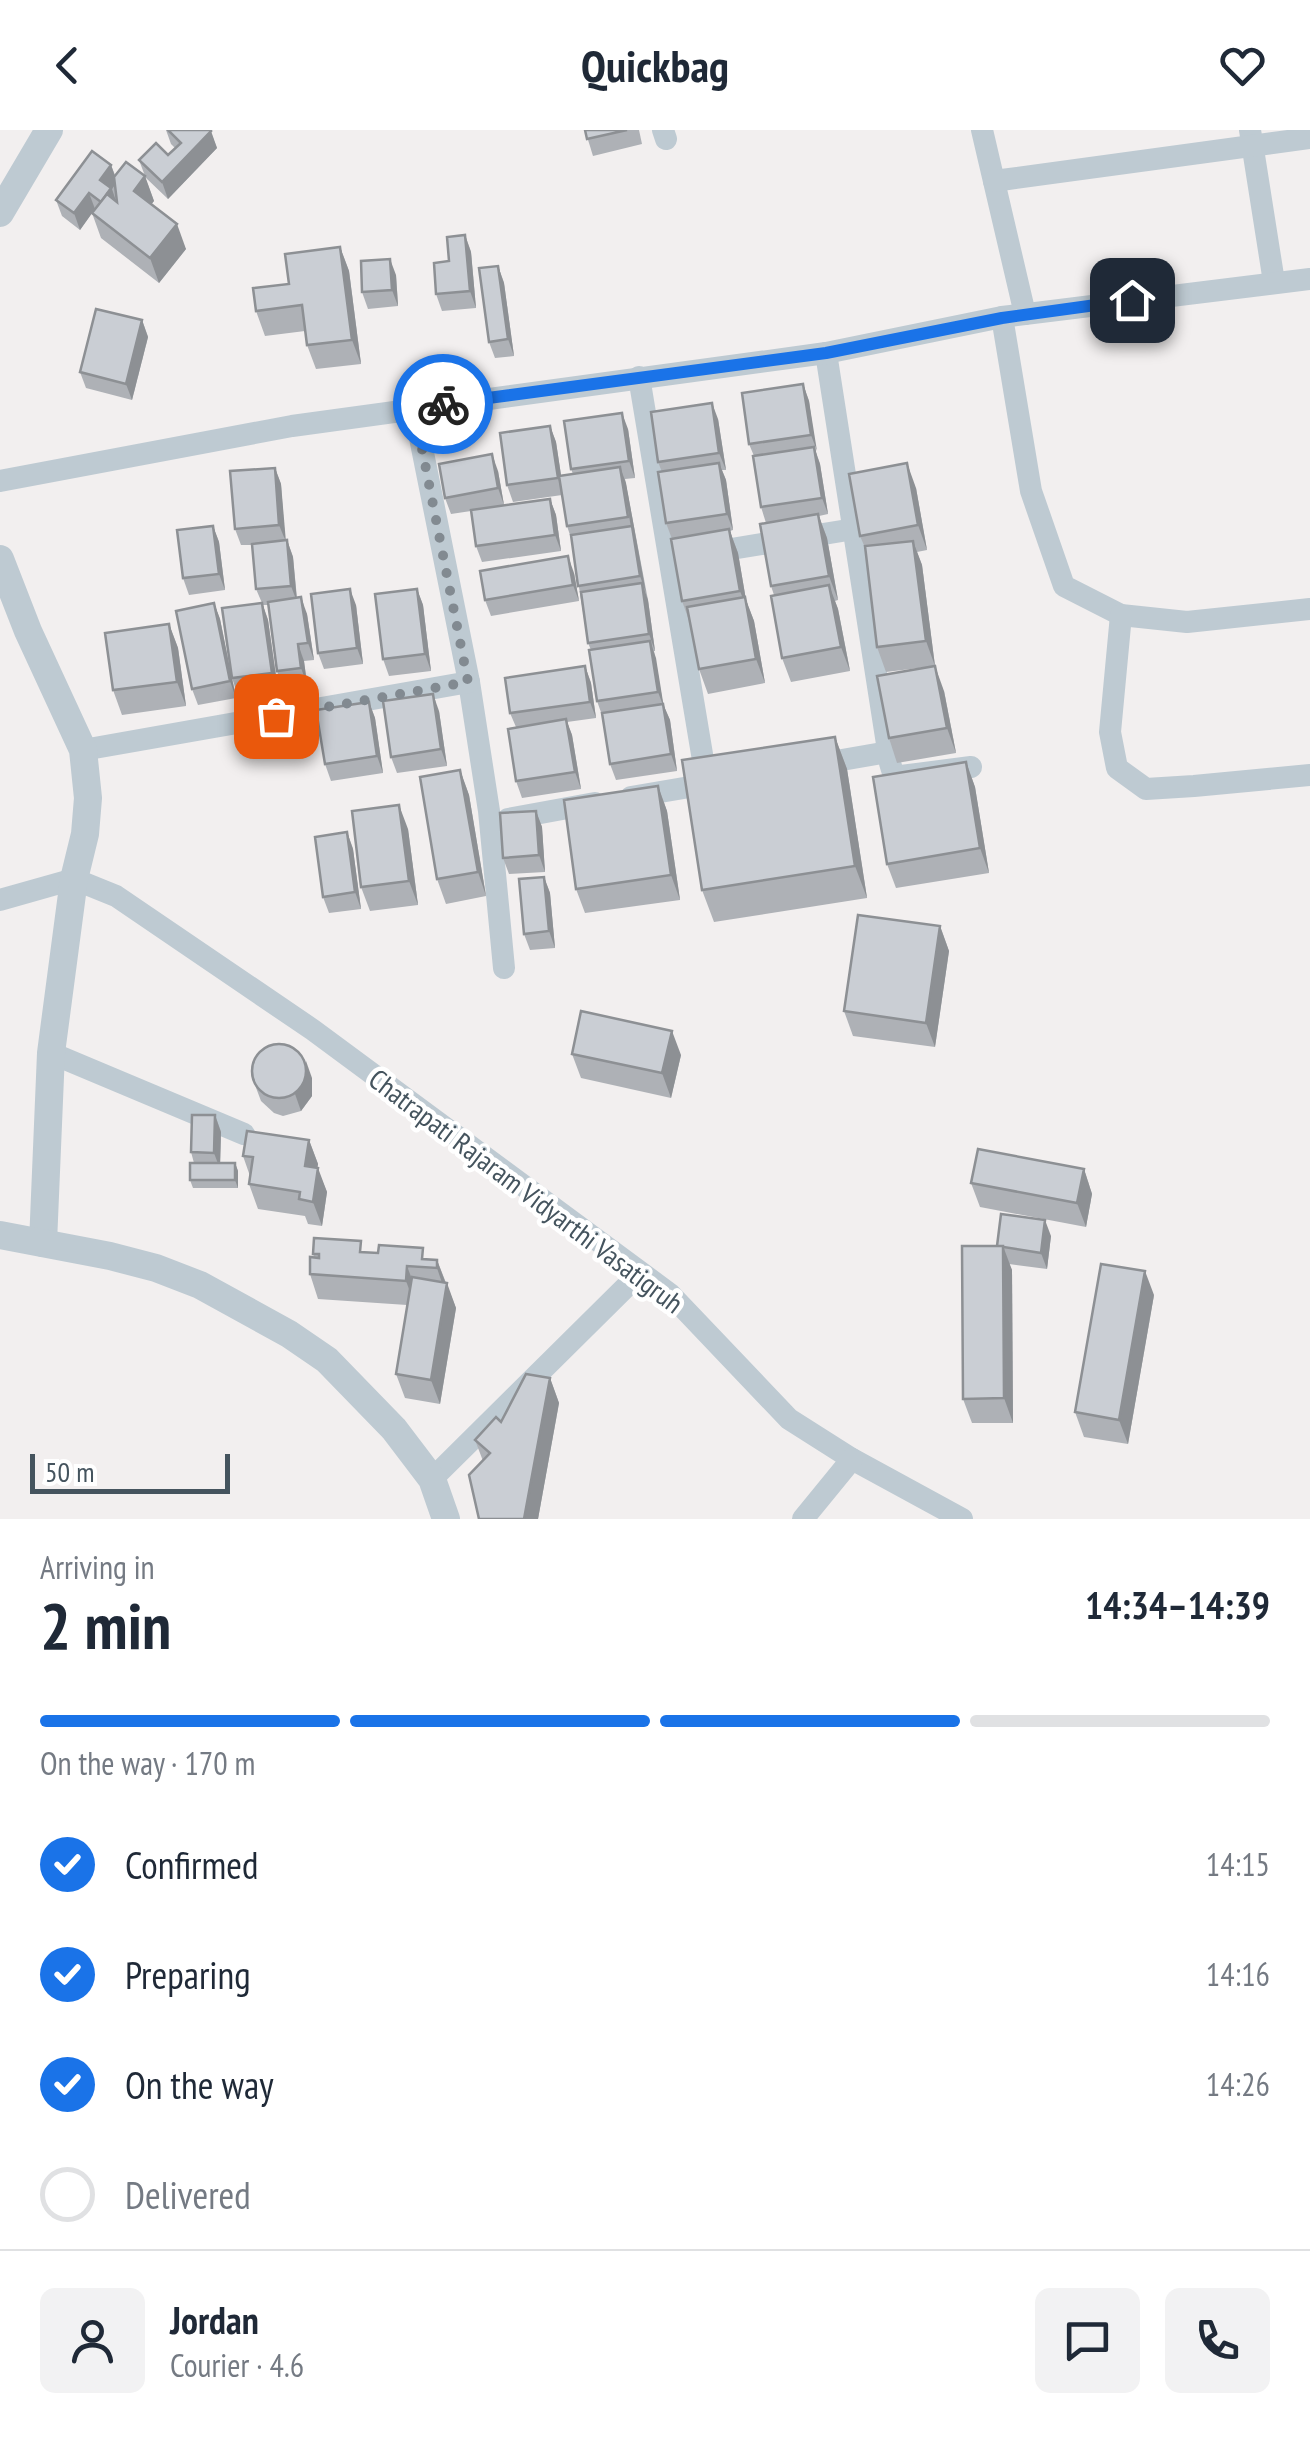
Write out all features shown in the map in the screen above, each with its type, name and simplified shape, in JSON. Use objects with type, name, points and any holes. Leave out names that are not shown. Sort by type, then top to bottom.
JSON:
[{"type":"street","points":[[0,212],[50,130]]},
{"type":"street","points":[[982,130],[994,181],[1013,316],[1031,491],[1064,586],[1121,615],[1187,622],[1310,608]]},
{"type":"street","points":[[994,181],[1251,138],[1310,138]]},
{"type":"street","points":[[1251,138],[1274,282]]},
{"type":"street","points":[[0,481],[292,426],[826,353],[1013,316],[1310,279]]},
{"type":"street","points":[[826,353],[893,773],[901,776],[970,767]]},
{"type":"street","points":[[639,377],[707,784]]},
{"type":"street","points":[[414,408],[468,682],[490,822],[504,968]]},
{"type":"street","points":[[670,560],[854,529]]},
{"type":"street","points":[[0,559],[28,631],[83,750],[88,798],[51,1052],[43,1243]]},
{"type":"street","points":[[1121,615],[1110,732],[1117,768],[1146,788],[1310,775]]},
{"type":"street","points":[[83,750],[468,682]]},
{"type":"street","points":[[798,768],[888,752]]},
{"type":"street","points":[[490,822],[743,777]]},
{"type":"street","points":[[1,898],[74,879]]},
{"type":"street","name":"Chatrapati Rajaram Vidyarthi Vasatigruh","points":[[74,879],[116,896],[313,1030],[670,1294],[789,1418],[962,1519]]},
{"type":"street","points":[[51,1052],[244,1134]]},
{"type":"street","points":[[0,1236],[156,1268],[200,1285],[289,1334],[327,1360],[394,1429],[432,1479],[446,1519]]},
{"type":"street","points":[[432,1479],[640,1273]]},
{"type":"street","points":[[803,1519],[852,1458]]},
{"type":"building","points":[[168,130],[211,131],[162,182],[139,160],[156,143],[168,155],[181,143]]},
{"type":"building","points":[[585,130],[627,130],[587,139]]},
{"type":"building","points":[[92,151],[111,165],[100,180],[111,188],[101,202],[89,193],[74,213],[56,200]]},
{"type":"building","points":[[126,162],[145,176],[134,191],[177,224],[150,258],[92,213],[107,194],[117,202],[114,177]]},
{"type":"building","points":[[465,235],[470,291],[436,294],[434,263],[449,261],[447,237]]},
{"type":"building","points":[[340,247],[352,340],[307,345],[302,305],[256,311],[253,288],[289,284],[285,254]]},
{"type":"building","points":[[390,259],[392,290],[362,292],[361,261]]},
{"type":"building","points":[[498,266],[508,339],[489,342],[479,268]]},
{"type":"building","points":[[96,309],[142,320],[126,384],[80,372]]},
{"type":"building","points":[[803,384],[811,435],[749,444],[742,393]]},
{"type":"building","points":[[712,403],[719,453],[658,462],[651,412]]},
{"type":"building","points":[[622,413],[629,461],[571,469],[564,421]]},
{"type":"building","points":[[550,426],[558,478],[507,485],[500,433]]},
{"type":"building","points":[[814,447],[822,498],[761,507],[753,456]]},
{"type":"building","points":[[492,454],[498,488],[445,498],[439,464]]},
{"type":"building","points":[[719,463],[727,514],[666,523],[658,472]]},
{"type":"building","points":[[907,463],[918,525],[860,536],[849,474]]},
{"type":"building","points":[[620,467],[628,517],[567,526],[559,476]]},
{"type":"building","points":[[275,468],[279,525],[235,529],[230,471]]},
{"type":"building","points":[[550,499],[555,535],[476,546],[471,510]]},
{"type":"building","points":[[818,514],[829,576],[771,586],[760,524]]},
{"type":"building","points":[[213,526],[219,574],[183,578],[177,530]]},
{"type":"building","points":[[632,526],[640,576],[578,586],[571,535]]},
{"type":"building","points":[[729,529],[740,591],[682,601],[671,539]]},
{"type":"building","points":[[287,540],[291,586],[256,589],[252,544]]},
{"type":"building","points":[[913,541],[926,641],[877,647],[865,546]]},
{"type":"building","points":[[568,556],[573,585],[485,600],[480,571]]},
{"type":"building","points":[[642,583],[649,634],[588,643],[581,592]]},
{"type":"building","points":[[829,585],[841,647],[782,658],[771,596]]},
{"type":"building","points":[[350,589],[357,648],[318,653],[311,594]]},
{"type":"building","points":[[417,589],[425,654],[383,659],[375,594]]},
{"type":"building","points":[[301,597],[308,643],[298,644],[301,668],[277,671],[268,602]]},
{"type":"building","points":[[745,597],[756,659],[699,669],[687,607]]},
{"type":"building","points":[[214,603],[230,681],[192,689],[176,611]]},
{"type":"building","points":[[262,603],[272,673],[232,678],[222,608]]},
{"type":"building","points":[[169,624],[177,682],[113,690],[105,633]]},
{"type":"building","points":[[650,641],[658,692],[597,701],[589,650]]},
{"type":"building","points":[[585,666],[590,702],[510,713],[505,678]]},
{"type":"building","points":[[935,666],[947,728],[889,738],[877,676]]},
{"type":"building","points":[[433,694],[441,749],[391,757],[383,701]]},
{"type":"building","points":[[369,702],[377,756],[325,764],[316,710]]},
{"type":"building","points":[[663,704],[671,754],[610,764],[602,713]]},
{"type":"building","points":[[566,719],[575,772],[516,781],[508,729]]},
{"type":"building","points":[[835,737],[855,866],[702,890],[682,760]]},
{"type":"building","points":[[966,762],[980,848],[887,864],[873,777]]},
{"type":"building","points":[[460,770],[478,872],[437,879],[420,777]]},
{"type":"building","points":[[658,786],[671,875],[576,889],[564,800]]},
{"type":"building","points":[[399,805],[409,881],[361,887],[352,811]]},
{"type":"building","points":[[536,811],[539,855],[503,858],[500,813]]},
{"type":"building","points":[[347,832],[355,892],[323,897],[315,837]]},
{"type":"building","points":[[544,877],[549,931],[524,934],[519,879]]},
{"type":"building","points":[[858,915],[940,926],[926,1023],[844,1011]]},
{"type":"building","points":[[581,1011],[672,1031],[662,1073],[572,1054]]},
{"type":"building","points":[[279,1044],[298,1052],[306,1071],[298,1090],[279,1098],[260,1090],[252,1071],[260,1052]]},
{"type":"building","points":[[192,1115],[215,1115],[214,1153],[191,1152]]},
{"type":"building","points":[[247,1131],[309,1140],[305,1166],[318,1168],[313,1202],[299,1199],[300,1192],[249,1184],[253,1157],[243,1156]]},
{"type":"building","points":[[978,1149],[1084,1169],[1077,1203],[971,1183]]},
{"type":"building","points":[[190,1163],[235,1163],[235,1180],[190,1180]]},
{"type":"building","points":[[1001,1214],[1045,1220],[1041,1253],[997,1246]]},
{"type":"building","points":[[314,1238],[361,1241],[360,1252],[378,1253],[379,1245],[423,1248],[422,1259],[437,1260],[437,1268],[407,1266],[406,1281],[310,1274],[310,1257],[319,1258],[319,1254],[313,1254]]},
{"type":"building","points":[[962,1246],[1003,1246],[1004,1398],[963,1399]]},
{"type":"building","points":[[1101,1264],[1145,1271],[1119,1420],[1075,1412]]},
{"type":"building","points":[[412,1277],[447,1283],[431,1380],[396,1374]]},
{"type":"building","points":[[526,1374],[550,1378],[524,1519],[479,1519],[469,1475],[490,1453],[475,1440],[496,1417],[501,1422]]},
{"type":"way so far","points":[[276,716],[468,682],[414,408],[443,404]]},
{"type":"route","points":[[443,404],[826,353],[1002,318],[1132,300]]}]
